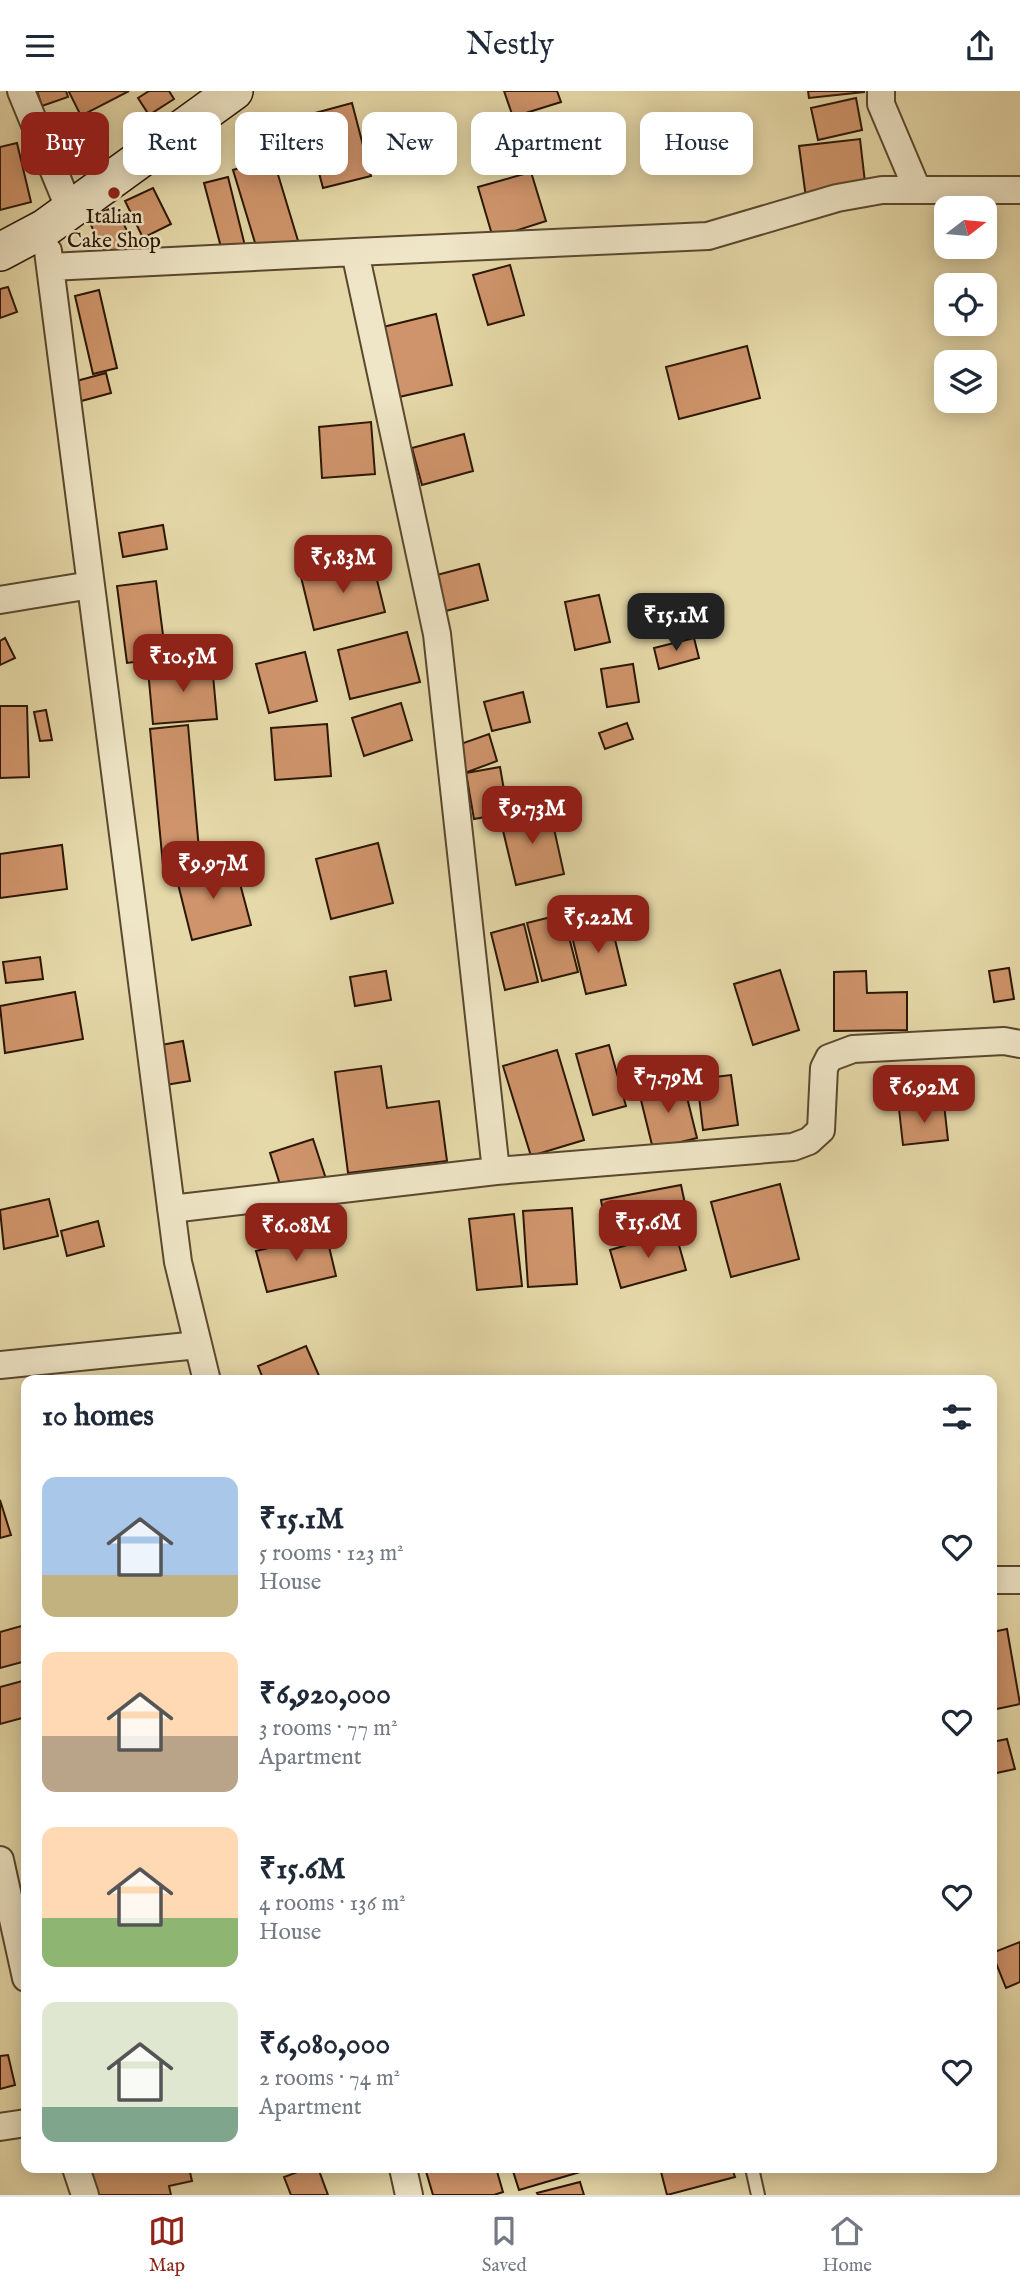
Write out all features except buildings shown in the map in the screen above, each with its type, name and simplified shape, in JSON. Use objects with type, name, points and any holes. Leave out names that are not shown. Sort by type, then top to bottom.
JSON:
[{"type":"main road","points":[[0,252],[57,219],[233,91]]},
{"type":"street","points":[[21,91],[57,219],[50,267],[171,1209],[178,1262],[206,1375]]},
{"type":"street","points":[[881,91],[881,104],[917,189]]},
{"type":"street","points":[[50,267],[708,236],[836,198],[882,190],[1020,190]]},
{"type":"street","points":[[355,252],[437,634],[496,1171]]},
{"type":"street","points":[[0,600],[91,585]]},
{"type":"street","points":[[171,1209],[496,1171],[793,1147],[809,1141],[821,1130],[824,1068],[829,1058],[853,1049],[1004,1041],[1020,1044]]},
{"type":"street","points":[[0,1365],[198,1345]]},
{"type":"street","points":[[997,1580],[1020,1580]]},
{"type":"street","points":[[0,1860],[21,1954]]},
{"type":"street","points":[[0,2127],[21,2124]]},
{"type":"street","points":[[78,2173],[85,2195]]},
{"type":"street","points":[[404,2173],[409,2195]]},
{"type":"lane","points":[[753,2173],[758,2195]]},
{"type":"place","name":"Italian Cake Shop","points":[[114,193]]}]
